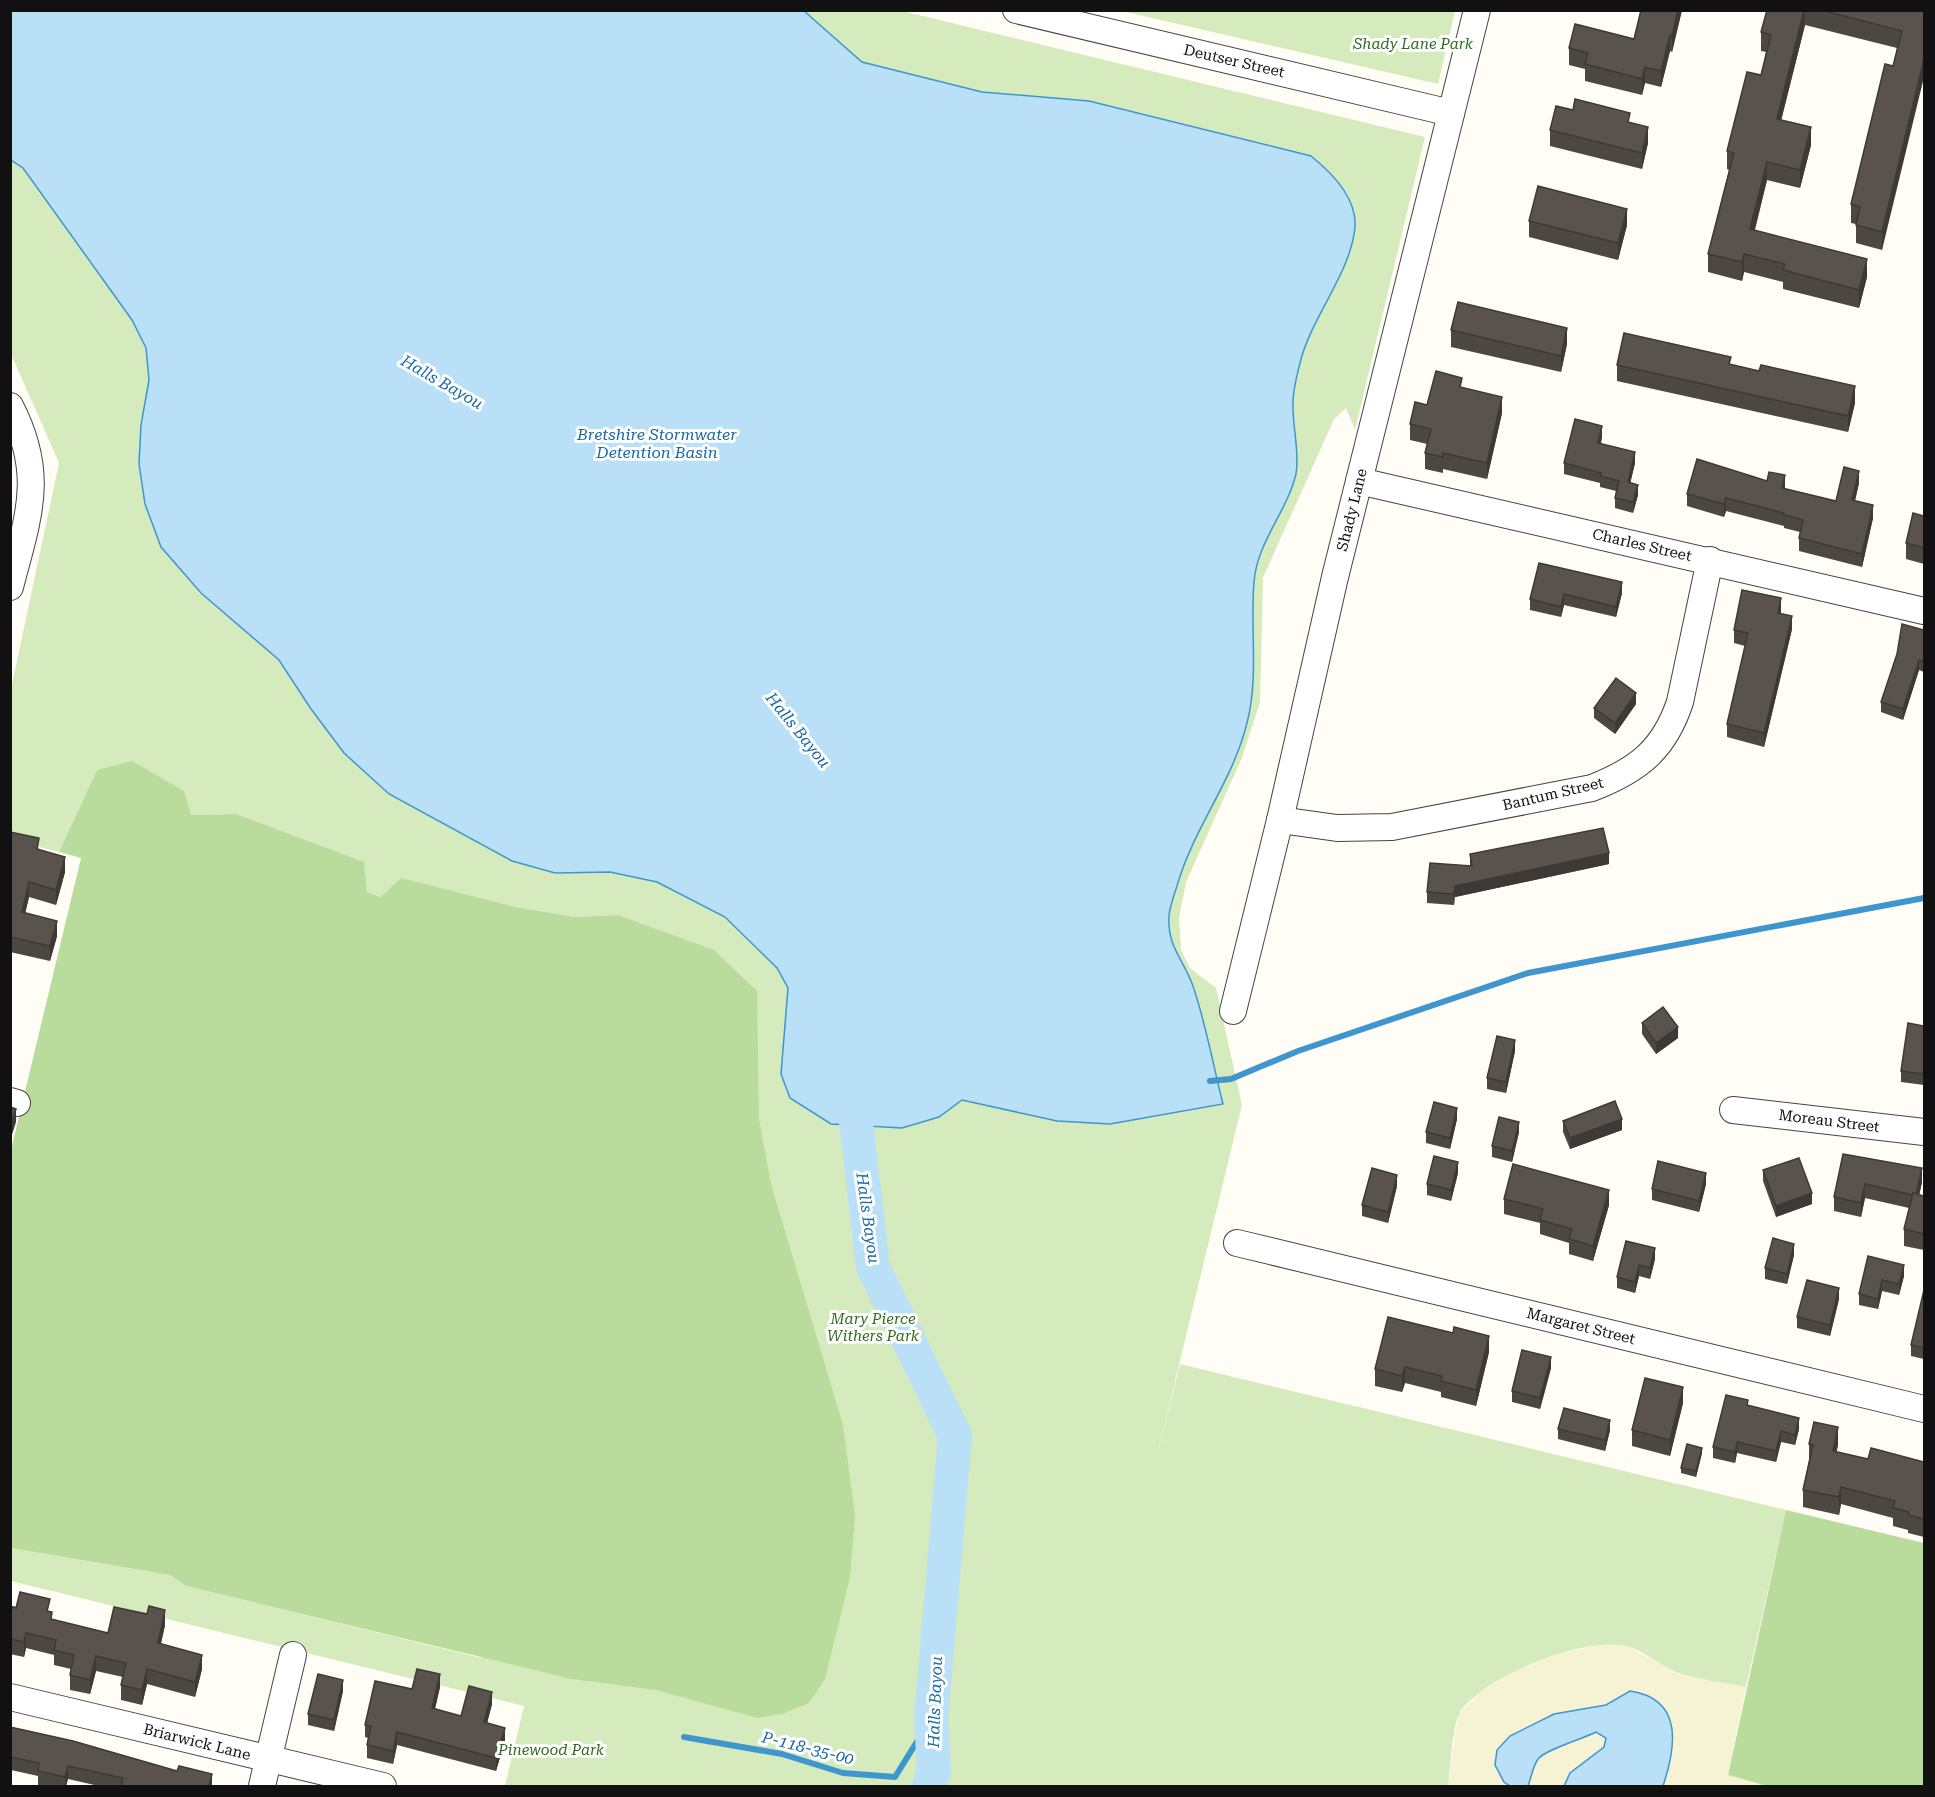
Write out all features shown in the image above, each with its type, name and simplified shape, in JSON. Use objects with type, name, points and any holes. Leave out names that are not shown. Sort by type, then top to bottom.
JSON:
[{"type":"street","name":"Deutser Street","points":[[1016,10],[1451,113]]},
{"type":"street","name":"Shady Lane","points":[[1233,1011],[1359,481],[1477,10]]},
{"type":"street","points":[[10,406],[23,429],[30,454],[21,478],[28,515],[10,587]]},
{"type":"street","name":"Charles Street","points":[[1359,481],[1924,611]]},
{"type":"street","name":"Bantum Street","points":[[1280,820],[1337,828],[1392,827],[1592,788],[1622,777],[1644,761],[1663,740],[1673,723],[1680,702],[1710,560]]},
{"type":"street","name":"Moreau Street","points":[[1733,1110],[1924,1132]]},
{"type":"street","name":"Margaret Street","points":[[1237,1244],[1924,1409]]},
{"type":"street","points":[[262,1786],[293,1655]]},
{"type":"street","name":"Briarwick Lane","points":[[10,1697],[383,1786]]},
{"type":"shaded area","points":[[1606,1643],[1627,1646],[1672,1670],[1746,1687],[1728,1774],[1767,1786],[1448,1786],[1458,1715],[1482,1691],[1518,1668],[1558,1654]]},
{"type":"green space","points":[[11,11],[902,11],[1425,137],[1355,430],[1346,408],[1334,419],[1263,578],[1260,702],[1242,758],[1186,882],[1179,918],[1181,950],[1190,968],[1216,988],[1242,1105],[1153,1472],[1180,1364],[1786,1510],[1746,1687],[1678,1672],[1626,1646],[1608,1644],[1561,1653],[1511,1673],[1489,1686],[1471,1700],[1459,1714],[1453,1737],[1448,1786],[505,1786],[524,1706],[11,1581],[11,1548],[170,1575],[186,1586],[481,1658],[618,915],[575,917],[516,907],[401,879],[382,897],[367,892],[237,814],[191,815],[97,770],[59,852],[11,840],[11,689],[59,463],[11,354]]},
{"type":"green space","name":"Shady Lane Park","points":[[1122,11],[1455,11],[1438,84]]},
{"type":"green space","points":[[132,761],[184,791],[191,815],[236,814],[364,862],[367,892],[381,897],[401,878],[516,907],[575,917],[618,915],[714,950],[757,991],[759,1119],[771,1184],[843,1425],[855,1516],[850,1577],[825,1679],[809,1703],[782,1714],[758,1718],[656,1690],[572,1679],[186,1586],[170,1575],[11,1548],[11,1150],[81,858],[59,852],[97,770]]},
{"type":"green space","points":[[1786,1510],[1924,1543],[1924,1786],[1767,1786],[1728,1775]]},
{"type":"water","name":"Bretshire Stormwater Detention Basin","points":[[10,11],[804,11],[862,62],[982,92],[1089,101],[1311,156],[1319,162],[1341,187],[1352,206],[1355,227],[1352,244],[1339,278],[1305,346],[1296,378],[1293,403],[1296,474],[1292,488],[1266,540],[1256,567],[1253,600],[1253,688],[1247,723],[1232,765],[1184,865],[1169,916],[1173,945],[1198,1000],[1223,1104],[1110,1124],[1057,1121],[962,1100],[939,1117],[902,1128],[831,1124],[790,1098],[781,1074],[788,988],[777,968],[725,917],[657,882],[610,872],[555,873],[512,861],[389,794],[344,753],[311,709],[279,660],[201,593],[161,547],[145,504],[139,464],[141,425],[149,380],[146,348],[132,320],[23,168],[11,160]]},
{"type":"water","points":[[1630,1691],[1647,1696],[1660,1704],[1668,1714],[1673,1741],[1663,1786],[1564,1786],[1570,1773],[1604,1747],[1606,1738],[1596,1732],[1542,1755],[1535,1765],[1528,1786],[1510,1786],[1504,1782],[1495,1765],[1497,1750],[1510,1736],[1554,1714],[1606,1705]]},
{"type":"building","points":[[1641,10],[1678,10],[1661,71],[1645,67],[1642,79],[1585,64],[1588,53],[1569,48],[1575,24],[1634,39]]},
{"type":"building","points":[[1767,10],[1804,10],[1777,119],[1811,127],[1800,170],[1767,162],[1750,229],[1867,259],[1859,290],[1783,270],[1785,264],[1744,254],[1742,262],[1708,254],[1734,153],[1727,151],[1747,72],[1761,75],[1771,35],[1761,32]]},
{"type":"building","points":[[1821,10],[1924,10],[1924,59],[1882,232],[1856,225],[1860,207],[1851,204],[1885,64],[1893,66],[1902,31]]},
{"type":"building","points":[[1575,99],[1630,113],[1628,122],[1648,127],[1642,153],[1550,130],[1556,106],[1573,110]]},
{"type":"building","points":[[1538,186],[1627,209],[1618,243],[1529,221]]},
{"type":"building","points":[[1458,302],[1567,328],[1561,356],[1451,330]]},
{"type":"building","points":[[1624,333],[1731,357],[1729,364],[1759,371],[1761,365],[1855,386],[1848,416],[1617,365]]},
{"type":"building","points":[[1436,371],[1462,378],[1460,387],[1502,397],[1487,463],[1443,453],[1443,457],[1425,453],[1431,429],[1410,424],[1415,402],[1427,405]]},
{"type":"building","points":[[1575,419],[1602,426],[1598,443],[1635,452],[1628,482],[1638,485],[1633,502],[1615,498],[1619,481],[1600,476],[1601,473],[1564,463]]},
{"type":"building","points":[[1697,459],[1767,481],[1769,472],[1785,475],[1782,488],[1836,501],[1844,467],[1859,471],[1852,500],[1873,505],[1862,554],[1799,538],[1803,520],[1784,515],[1784,513],[1726,498],[1724,504],[1687,494]]},
{"type":"building","points":[[1913,513],[1924,516],[1924,548],[1906,543]]},
{"type":"building","points":[[1539,563],[1622,582],[1616,607],[1564,594],[1561,607],[1530,599]]},
{"type":"building","points":[[1742,590],[1781,598],[1778,613],[1792,616],[1764,733],[1727,724],[1748,633],[1734,630]]},
{"type":"building","points":[[1902,624],[1924,630],[1924,661],[1919,660],[1903,709],[1881,702],[1897,654]]},
{"type":"building","points":[[1616,678],[1636,693],[1615,723],[1594,708]]},
{"type":"building","points":[[1603,828],[1609,853],[1455,886],[1454,894],[1427,892],[1430,863],[1472,866],[1470,854]]},
{"type":"building","points":[[10,832],[39,838],[37,849],[65,857],[56,890],[29,882],[22,912],[57,921],[50,946],[10,937]]},
{"type":"building","points":[[1663,1007],[1678,1027],[1656,1043],[1642,1023]]},
{"type":"building","points":[[1908,1023],[1924,1026],[1924,1074],[1901,1071]]},
{"type":"building","points":[[1497,1036],[1515,1040],[1506,1082],[1487,1078]]},
{"type":"building","points":[[1615,1101],[1622,1119],[1570,1138],[1563,1121]]},
{"type":"building","points":[[1434,1102],[1457,1108],[1450,1138],[1426,1132]]},
{"type":"building","points":[[10,1107],[16,1109],[10,1128]]},
{"type":"building","points":[[1499,1117],[1519,1122],[1512,1151],[1492,1146]]},
{"type":"building","points":[[1843,1154],[1922,1168],[1916,1194],[1865,1184],[1861,1203],[1834,1197]]},
{"type":"building","points":[[1434,1156],[1458,1162],[1451,1190],[1427,1184]]},
{"type":"building","points":[[1799,1158],[1812,1193],[1776,1206],[1763,1170]]},
{"type":"building","points":[[1658,1161],[1706,1173],[1699,1201],[1652,1189]]},
{"type":"building","points":[[1513,1164],[1609,1190],[1593,1246],[1569,1239],[1572,1229],[1540,1220],[1543,1209],[1504,1199]]},
{"type":"building","points":[[1372,1168],[1397,1175],[1388,1212],[1362,1205]]},
{"type":"building","points":[[1913,1193],[1924,1196],[1924,1234],[1904,1229]]},
{"type":"building","points":[[1773,1238],[1794,1244],[1787,1274],[1765,1268]]},
{"type":"building","points":[[1626,1241],[1655,1248],[1650,1268],[1639,1265],[1635,1282],[1617,1277]]},
{"type":"building","points":[[1868,1256],[1904,1265],[1899,1284],[1882,1280],[1878,1299],[1859,1294]]},
{"type":"building","points":[[1807,1280],[1839,1288],[1830,1325],[1797,1317]]},
{"type":"building","points":[[1924,1290],[1924,1348],[1911,1345]]},
{"type":"building","points":[[1388,1317],[1453,1333],[1454,1327],[1489,1336],[1476,1390],[1441,1381],[1442,1376],[1405,1367],[1402,1376],[1375,1369]]},
{"type":"building","points":[[1522,1350],[1551,1357],[1540,1398],[1512,1391]]},
{"type":"building","points":[[1645,1378],[1683,1387],[1670,1440],[1632,1430]]},
{"type":"building","points":[[1726,1395],[1748,1400],[1747,1405],[1799,1418],[1795,1435],[1781,1431],[1776,1451],[1737,1442],[1735,1452],[1713,1447]]},
{"type":"building","points":[[1564,1408],[1610,1420],[1605,1440],[1558,1429]]},
{"type":"building","points":[[1814,1422],[1838,1427],[1833,1451],[1868,1459],[1871,1448],[1924,1462],[1924,1519],[1893,1508],[1895,1501],[1841,1487],[1839,1497],[1803,1490],[1813,1445],[1809,1444]]},
{"type":"building","points":[[1687,1444],[1702,1448],[1696,1471],[1681,1468]]},
{"type":"building","points":[[20,1592],[50,1599],[47,1611],[52,1612],[51,1619],[108,1633],[114,1607],[147,1614],[149,1606],[165,1610],[158,1643],[202,1655],[195,1682],[147,1669],[142,1690],[121,1685],[126,1663],[96,1656],[90,1680],[70,1675],[74,1655],[54,1650],[56,1640],[26,1633],[24,1642],[10,1639],[10,1606],[16,1608]]},
{"type":"building","points":[[417,1669],[440,1674],[432,1708],[461,1716],[469,1686],[492,1692],[484,1722],[505,1728],[496,1758],[397,1732],[393,1751],[367,1745],[371,1726],[365,1725],[375,1681],[412,1689]]},
{"type":"building","points":[[318,1674],[343,1680],[334,1720],[308,1714]]},
{"type":"building","points":[[10,1727],[73,1741],[177,1771],[179,1766],[212,1774],[209,1786],[121,1786],[123,1778],[68,1766],[65,1777],[38,1771],[39,1763],[11,1757],[10,1760]]},
{"type":"waterway","points":[[1210,1081],[1231,1079],[1298,1051],[1528,973],[1924,898]]},
{"type":"waterway","name":"Halls Bayou","points":[[851,1079],[873,1267],[955,1436],[931,1719],[934,1770],[929,1786]]},
{"type":"waterway","name":"P-118-35-00","points":[[684,1737],[782,1754],[843,1773],[895,1777],[931,1719]]},
{"type":"park label","name":"Mary Pierce Withers Park","points":[[873,1328]]},
{"type":"park label","name":"Pinewood Park","points":[[551,1750]]}]
